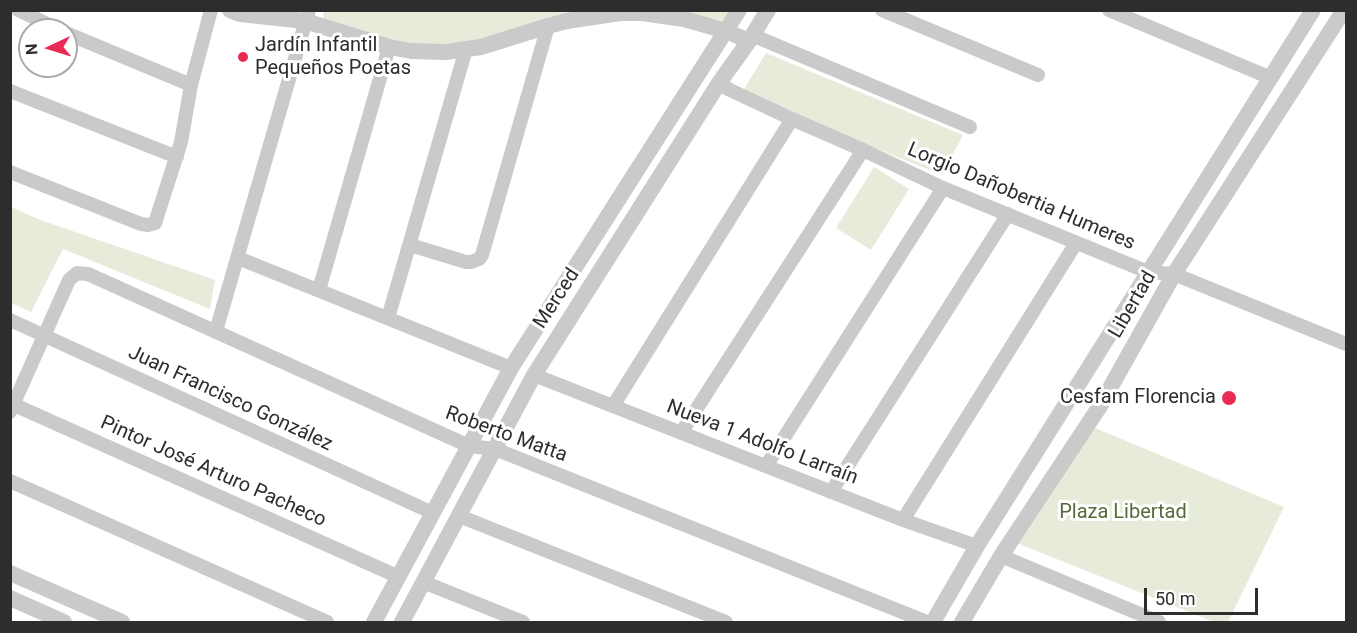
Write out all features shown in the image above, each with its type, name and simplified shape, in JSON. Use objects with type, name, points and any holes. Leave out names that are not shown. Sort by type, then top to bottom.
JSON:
[{"type":"street","points":[[18,10],[35,18]]},
{"type":"street","points":[[10,172],[141,224],[155,223],[185,128],[191,85],[211,10]]},
{"type":"street","points":[[231,10],[240,14],[307,16],[389,47],[411,51],[447,52],[488,45],[548,26],[592,16],[642,13],[684,20],[750,38],[970,127]]},
{"type":"street","name":"Merced","points":[[374,622],[511,368],[739,10]]},
{"type":"street","name":"Merced","points":[[402,622],[534,375],[719,83],[768,10]]},
{"type":"street","points":[[882,10],[1038,75]]},
{"type":"street","points":[[1109,10],[1271,78]]},
{"type":"street","name":"Libertad","points":[[933,622],[977,546],[1313,10]]},
{"type":"street","name":"Libertad","points":[[962,622],[1001,556],[1100,406],[1174,274],[1344,10]]},
{"type":"street","points":[[216,332],[307,16]]},
{"type":"street","points":[[410,245],[466,262],[476,261],[482,255],[548,26]]},
{"type":"street","points":[[78,38],[191,85]]},
{"type":"street","points":[[319,290],[389,47]]},
{"type":"street","points":[[388,318],[465,49]]},
{"type":"street","name":"Lorgio Dañobertia Humeres","points":[[719,83],[943,188],[1148,272],[1174,274],[1347,344]]},
{"type":"street","points":[[10,91],[177,157]]},
{"type":"street","points":[[613,406],[792,119]]},
{"type":"street","points":[[681,433],[862,150]]},
{"type":"street","points":[[766,466],[943,188]]},
{"type":"street","points":[[831,492],[1008,214]]},
{"type":"street","points":[[903,520],[1076,243]]},
{"type":"street","points":[[238,258],[511,368]]},
{"type":"street","name":"Roberto Matta","points":[[44,335],[69,280],[77,273],[88,274],[469,446],[495,449],[927,622]]},
{"type":"street","name":"Juan Francisco González","points":[[10,320],[433,513]]},
{"type":"street","points":[[12,406],[44,335]]},
{"type":"street","name":"Nueva 1 Adolfo Larraín","points":[[534,375],[903,520],[977,546]]},
{"type":"street","name":"Pintor José Arturo Pacheco","points":[[12,406],[399,577]]},
{"type":"street","points":[[10,481],[327,622]]},
{"type":"street","points":[[459,516],[726,622]]},
{"type":"street","points":[[977,546],[1159,622]]},
{"type":"street","points":[[10,573],[122,622]]},
{"type":"street","points":[[423,582],[524,622]]},
{"type":"street","points":[[10,598],[62,622]]},
{"type":"green space","points":[[325,10],[616,11],[476,43],[422,47],[327,24],[323,15]]},
{"type":"green space","points":[[649,11],[730,11],[724,21],[673,12]]},
{"type":"green space","points":[[766,53],[963,135],[942,175],[741,94]]},
{"type":"green space","points":[[874,167],[909,189],[871,250],[836,228]]},
{"type":"green space","points":[[11,207],[43,221],[215,280],[210,309],[63,249],[31,312],[11,303]]},
{"type":"green space","name":"Plaza Libertad","points":[[1095,428],[1284,507],[1228,622],[1214,622],[1019,544]]},
{"type":"place","name":"Jardín Infantil Pequeños Poetas","points":[[243,57]]},
{"type":"place","name":"Cesfam Florencia","points":[[1229,398]]}]
